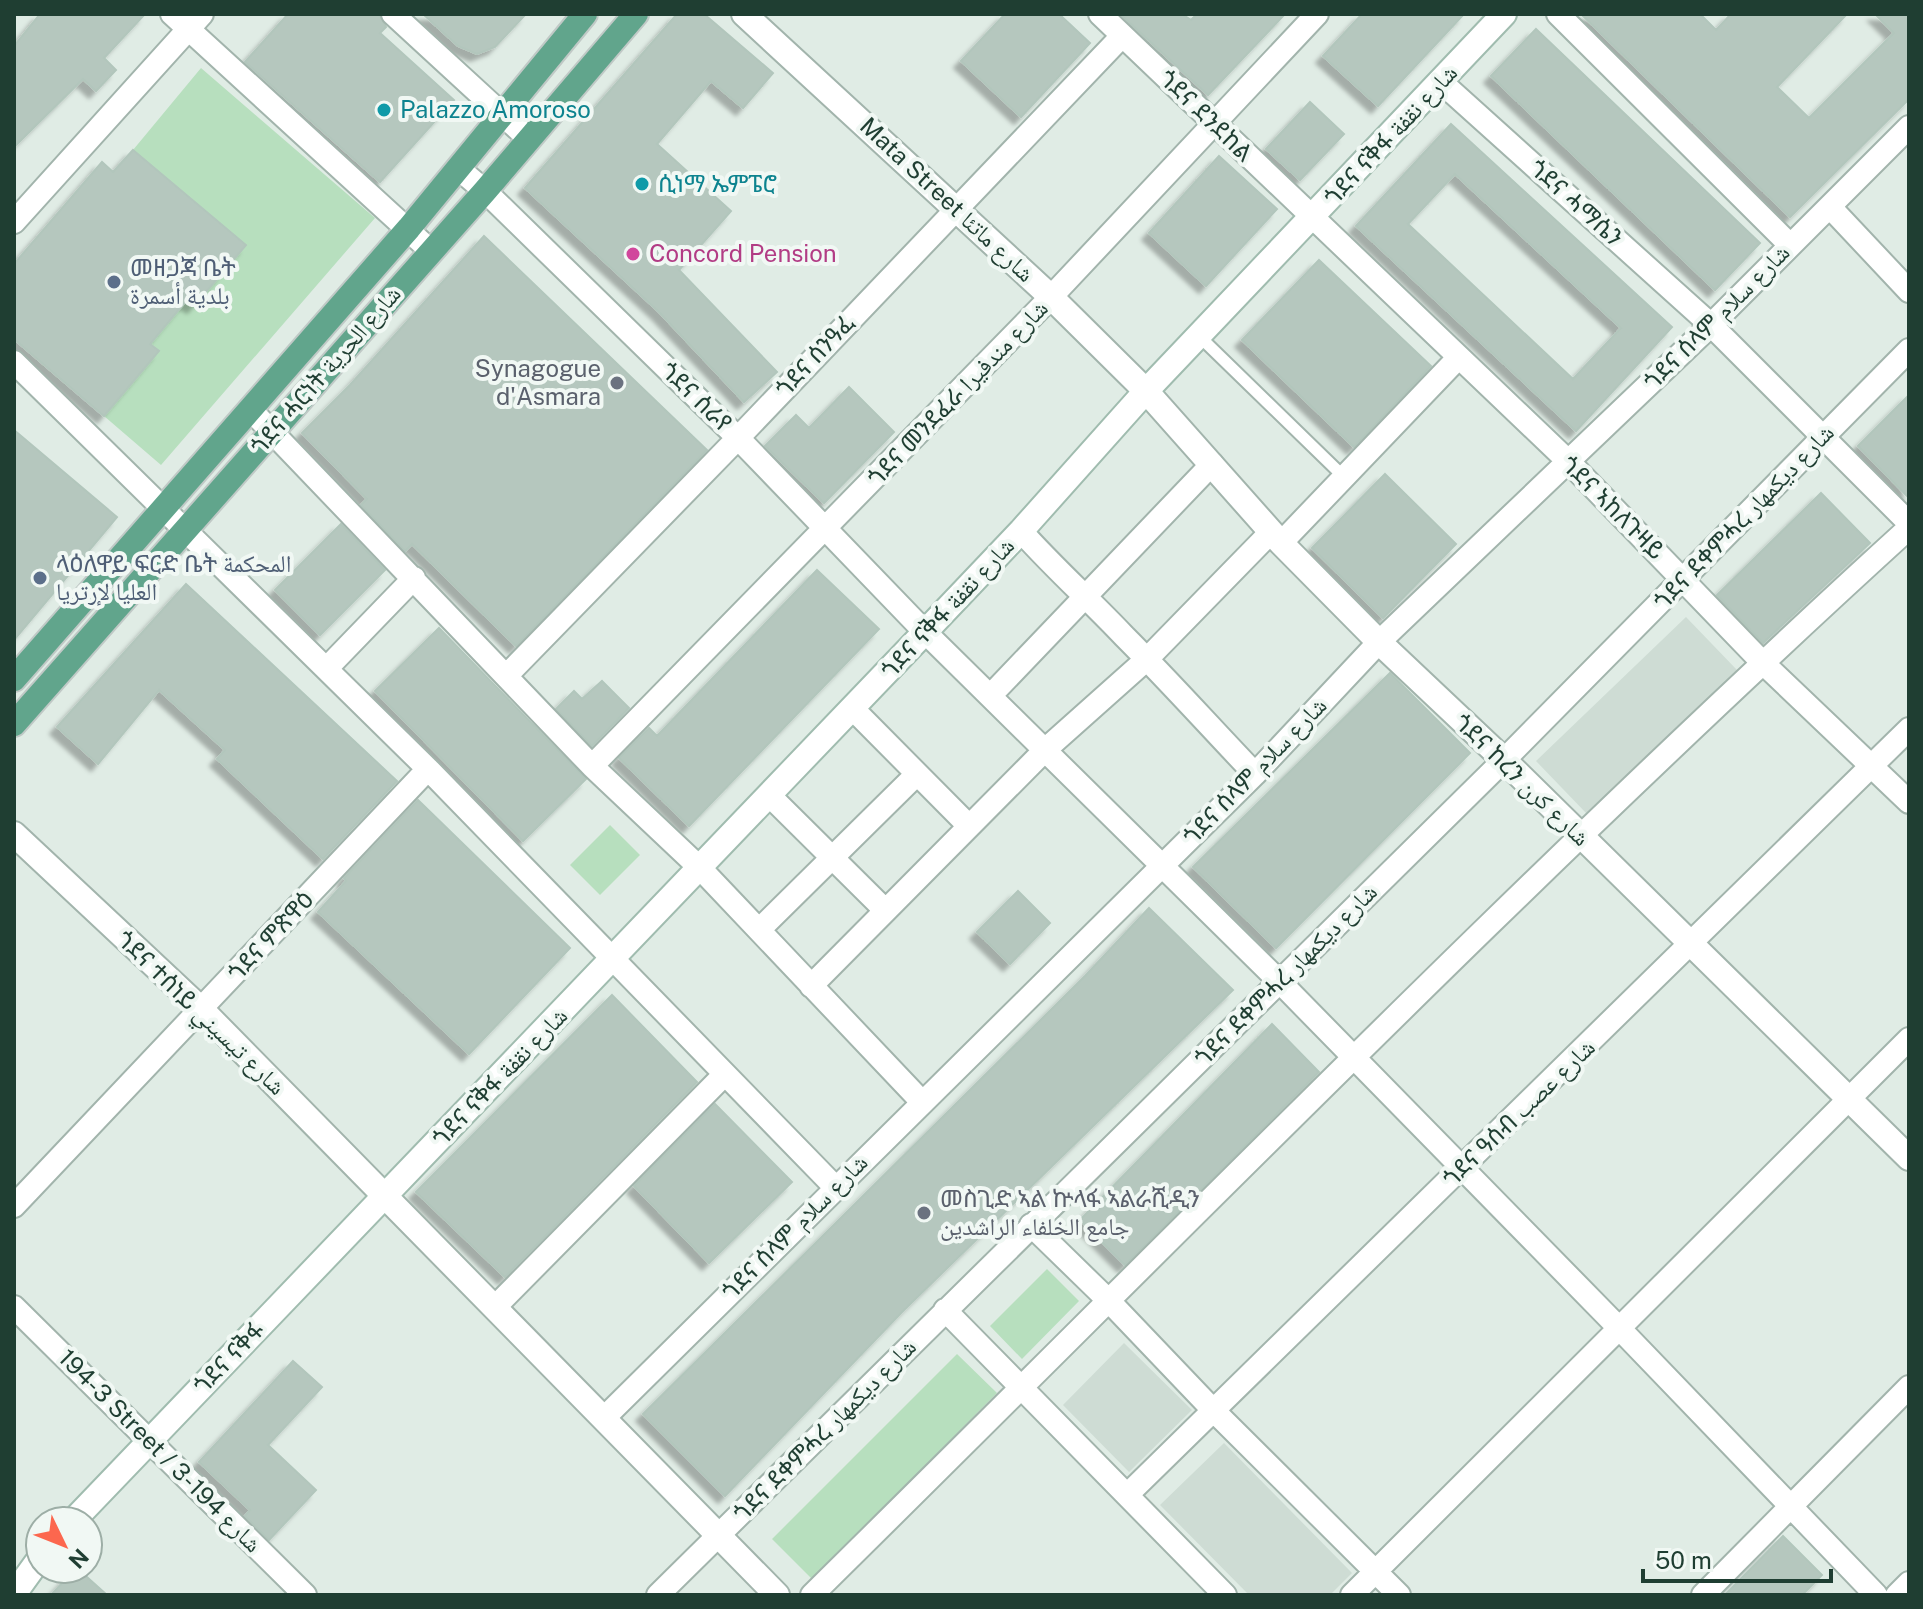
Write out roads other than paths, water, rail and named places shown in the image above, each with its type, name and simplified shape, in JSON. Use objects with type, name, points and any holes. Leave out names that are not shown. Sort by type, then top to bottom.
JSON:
[{"type":"main road","name":"ጎደና ሓርነት شارع الحرية","points":[[14,679],[409,228],[585,14]]},
{"type":"main road","name":"ጎደና ሓርነት شارع الحرية","points":[[14,724],[485,191],[636,14]]},
{"type":"street","points":[[172,14],[195,22],[431,251]]},
{"type":"street","points":[[393,14],[529,139]]},
{"type":"street","name":"Mata Street شارع ماتئا","points":[[744,14],[1051,297],[1146,391]]},
{"type":"street","name":"ጎደና ደንደከል","points":[[1100,14],[1312,218]]},
{"type":"street","name":"ጎደና መንደፈራ شارع مندفيرا","points":[[592,766],[1051,297],[1317,14]]},
{"type":"street","name":"ጎደና ናቅፋ شارع نقفة","points":[[385,1196],[853,709],[1021,531],[1146,391],[1504,14]]},
{"type":"street","points":[[1558,14],[1790,245]]},
{"type":"street","points":[[14,222],[195,22]]},
{"type":"street","name":"ጎደና ሰንዓፈ","points":[[507,675],[1122,36]]},
{"type":"street","name":"ጎደና ሓማሴን","points":[[1441,82],[1711,325],[1909,526]]},
{"type":"street","name":"ጎደና ሰላም شارع سلام","points":[[604,1418],[1255,774],[1379,642],[1711,325],[1909,127]]},
{"type":"street","name":"ጎደና ሰራየ","points":[[459,169],[738,438],[925,632],[1280,982],[1876,1595]]},
{"type":"street","points":[[1830,207],[1909,291]]},
{"type":"street","name":"ጎደና ኣከለጉዛይ","points":[[1312,218],[1569,462],[1762,662],[1909,802]]},
{"type":"street","name":"ጎደና ደቀምሓረ شارع ديكمهار","points":[[658,1595],[1504,760],[1909,350]]},
{"type":"street","points":[[811,986],[1046,749],[1343,476],[1459,357]]},
{"type":"street","points":[[14,362],[428,769],[835,1187]]},
{"type":"street","name":"ጎደና ከረን شارع كرن","points":[[1146,391],[1276,538],[1379,642],[1504,760],[1909,1158]]},
{"type":"street","points":[[250,409],[592,766],[700,868],[922,1102]]},
{"type":"street","points":[[991,695],[1212,464]]},
{"type":"street","points":[[812,1595],[1353,1056],[1580,835],[1909,526]]},
{"type":"street","points":[[1021,531],[1255,774]]},
{"type":"street","points":[[327,668],[414,578]]},
{"type":"street","points":[[853,709],[969,826]]},
{"type":"street","name":"ጎደና ዓሰብ شارع عصب","points":[[1127,1495],[1909,729]]},
{"type":"street","name":"ጎደና ምጽዋዕ","points":[[14,1206],[428,769]]},
{"type":"street","points":[[759,930],[916,775]]},
{"type":"street","points":[[769,795],[885,910]]},
{"type":"street","name":"ጎደና ተሰነይ شارع تيسيني","points":[[14,834],[202,1010],[777,1595]]},
{"type":"street","points":[[1352,1595],[1909,1039]]},
{"type":"street","points":[[495,1307],[725,1074]]},
{"type":"street","name":"ጎደና ናቅፋ","points":[[88,1505],[385,1196]]},
{"type":"street","points":[[1031,1225],[1399,1595]]},
{"type":"street","name":"194-3 Street / شارع 194-3","points":[[14,1307],[305,1595]]},
{"type":"street","points":[[945,1310],[1225,1595]]},
{"type":"street","points":[[1703,1595],[1909,1387]]},
{"type":"street","points":[[1897,1595],[1909,1583]]},
{"type":"lane","points":[[1199,336],[1343,476]]},
{"type":"place","name":"Palazzo Amoroso","points":[[384,110]]},
{"type":"place","name":"ሲነማ ኤምፔሮ","points":[[642,184]]},
{"type":"place","name":"Concord Pension","points":[[633,254]]},
{"type":"place","name":"መዘጋጃ ቤት بلدية أسمرة","points":[[114,282]]},
{"type":"place","name":"Synagogue d'Asmara","points":[[617,383]]},
{"type":"place","name":"ላዕለዋይ ፍርድ ቤት المحكمة العليا لإرتريا","points":[[40,578]]},
{"type":"place","name":"መስጊድ ኣል ኵላፋ ኣልራሺዲን جامع الخلفاء الراشدين","points":[[924,1213]]}]
